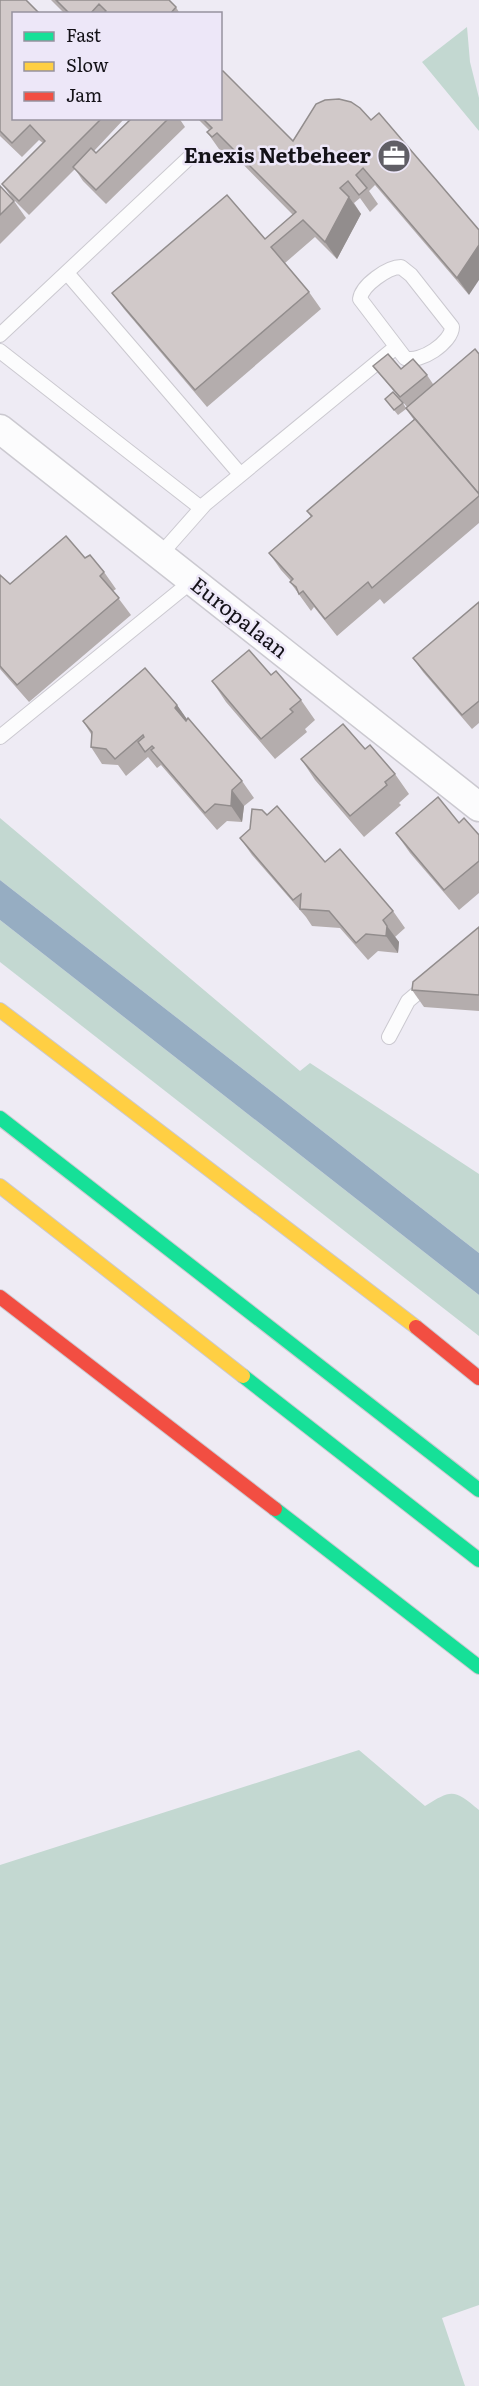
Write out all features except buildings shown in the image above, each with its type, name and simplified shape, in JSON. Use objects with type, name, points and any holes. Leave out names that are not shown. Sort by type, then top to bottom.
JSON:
[{"type":"highway","points":[[0,1010],[390,1307],[479,1378]]},
{"type":"highway","points":[[0,1118],[479,1490]]},
{"type":"highway","points":[[0,1186],[479,1560]]},
{"type":"highway","points":[[0,1297],[479,1667]]},
{"type":"street","name":"Europalaan","points":[[0,429],[479,807]]},
{"type":"lane","points":[[0,335],[193,154]]},
{"type":"lane","points":[[401,267],[411,275],[450,322],[452,332],[426,356],[415,360],[405,358],[396,347],[360,299],[363,291],[390,269],[401,267]]},
{"type":"lane","points":[[67,273],[240,474]]},
{"type":"lane","points":[[160,555],[201,507],[396,347]]},
{"type":"lane","points":[[0,351],[201,507]]},
{"type":"lane","points":[[0,737],[192,581]]},
{"type":"lane","points":[[389,1037],[408,1001],[435,978]]},
{"type":"green space","points":[[467,27],[470,62],[479,98],[479,131],[422,62]]},
{"type":"green space","points":[[0,818],[300,1071],[310,1063],[479,1174],[479,1253],[0,880]]},
{"type":"green space","points":[[0,920],[479,1295],[479,1336],[0,962]]},
{"type":"green space","points":[[359,1750],[425,1806],[441,1796],[453,1794],[464,1798],[479,1810],[479,2305],[442,2318],[465,2386],[0,2386],[0,1865]]},
{"type":"water","points":[[0,880],[479,1253],[479,1295],[0,920]]},
{"type":"traffic: fast","points":[[0,1118],[479,1490]]},
{"type":"traffic: fast","points":[[243,1376],[479,1560]]},
{"type":"traffic: fast","points":[[275,1509],[479,1667]]},
{"type":"traffic: slow","points":[[0,1010],[416,1327]]},
{"type":"traffic: slow","points":[[0,1186],[243,1376]]},
{"type":"traffic: jam","points":[[0,1297],[275,1509]]},
{"type":"traffic: jam","points":[[416,1327],[479,1378]]},
{"type":"place","name":"Enexis Netbeheer","points":[[394,156]]}]
